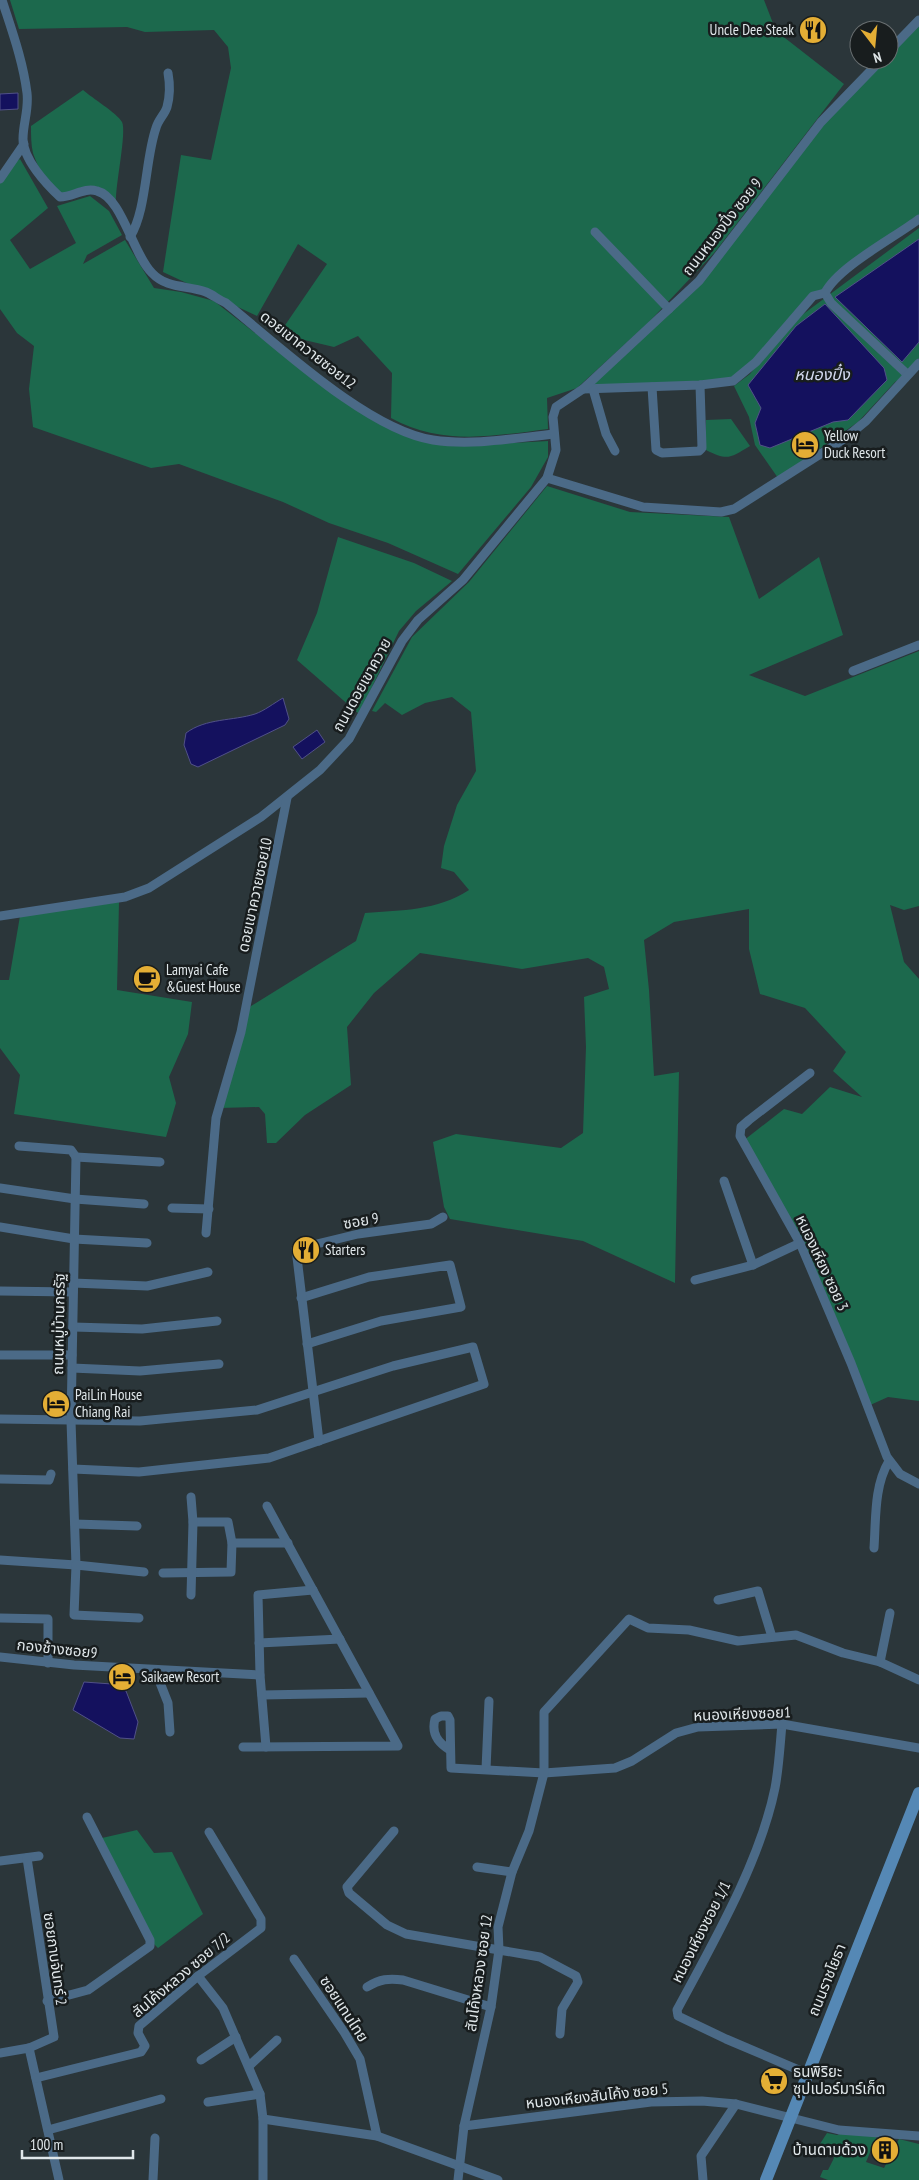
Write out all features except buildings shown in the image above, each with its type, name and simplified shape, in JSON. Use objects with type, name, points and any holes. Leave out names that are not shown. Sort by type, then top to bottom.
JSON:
[{"type":"main road","name":"ถนนราชโยธา","points":[[766,2180],[919,1793]]},
{"type":"street","points":[[0,179],[24,144],[24,127],[28,111],[27,94],[17,44],[2,0]]},
{"type":"street","points":[[899,41],[919,20]]},
{"type":"street","name":"ถนนหนองปึ๋ง ซอย 9","points":[[547,478],[556,450],[553,417],[556,408],[583,389],[699,281],[821,122],[871,70]]},
{"type":"street","points":[[130,237],[135,228],[156,128],[166,109],[170,83],[168,72]]},
{"type":"street","name":"ดอยเขาควายซอย12","points":[[24,144],[34,166],[51,189],[60,197],[85,190],[98,191],[114,204],[151,273],[170,286],[205,292],[226,303],[340,395],[401,431],[432,440],[463,443],[554,434]]},
{"type":"street","points":[[907,374],[830,303],[825,293],[828,286],[843,271],[919,219]]},
{"type":"street","points":[[594,232],[669,309]]},
{"type":"street","points":[[583,389],[700,385],[737,379],[756,362],[813,296],[825,293]]},
{"type":"street","points":[[547,478],[643,507],[721,512],[734,509],[844,439],[866,421],[919,363]]},
{"type":"street","points":[[652,387],[656,450],[662,453],[699,451],[702,448],[700,385]]},
{"type":"street","points":[[593,389],[606,434],[615,451]]},
{"type":"street","name":"ถนนดอยเขาควาย","points":[[0,916],[125,897],[149,888],[261,817],[287,798],[320,770],[348,739],[402,641],[418,620],[463,580],[547,478]]},
{"type":"street","points":[[853,671],[919,645]]},
{"type":"street","name":"ดอยเขาควายซอย10","points":[[206,1233],[216,1118],[241,1032],[287,798]]},
{"type":"street","name":"หนองเหียง ซอย 3","points":[[810,1073],[749,1120],[741,1127],[740,1133],[800,1243],[889,1461],[900,1474],[919,1484]]},
{"type":"street","points":[[19,1146],[71,1150],[76,1157],[160,1162]]},
{"type":"street","name":"ถนนหมู่บ้านกรรัฐ","points":[[76,1157],[71,1421],[76,1564],[74,1615],[139,1618]]},
{"type":"street","points":[[724,1180],[753,1265]]},
{"type":"street","points":[[0,1188],[75,1199],[144,1204]]},
{"type":"street","points":[[172,1208],[209,1209]]},
{"type":"street","name":"ซอย 9","points":[[301,1298],[296,1249],[358,1234],[430,1224],[443,1217]]},
{"type":"street","points":[[0,1227],[74,1239],[147,1242]]},
{"type":"street","points":[[695,1280],[753,1265],[800,1243]]},
{"type":"street","points":[[307,1344],[381,1321],[461,1307],[450,1265],[369,1277],[301,1298],[319,1441]]},
{"type":"street","points":[[0,1291],[147,1286],[208,1272]]},
{"type":"street","points":[[73,1327],[142,1330],[217,1321]]},
{"type":"street","points":[[0,1419],[140,1422],[258,1410],[393,1366],[473,1347],[484,1384],[269,1458],[139,1472],[73,1469]]},
{"type":"street","points":[[0,1355],[72,1355]]},
{"type":"street","points":[[72,1368],[140,1371],[219,1364]]},
{"type":"street","points":[[874,1548],[879,1488],[882,1473],[889,1461]]},
{"type":"street","points":[[0,1479],[48,1480],[51,1474]]},
{"type":"street","points":[[191,1497],[193,1522],[191,1595]]},
{"type":"street","points":[[243,1747],[398,1746],[268,1506]]},
{"type":"street","points":[[162,1573],[193,1571],[231,1572],[232,1543],[228,1522],[193,1522]]},
{"type":"street","points":[[74,1524],[138,1526]]},
{"type":"street","points":[[232,1543],[288,1542]]},
{"type":"street","points":[[0,1560],[76,1564],[144,1572]]},
{"type":"street","points":[[266,1747],[260,1675],[258,1595],[313,1590]]},
{"type":"street","points":[[718,1600],[758,1591],[772,1637],[796,1636],[842,1653],[880,1662],[919,1680]]},
{"type":"street","points":[[880,1662],[890,1613]]},
{"type":"street","points":[[0,1618],[48,1619],[48,1664]]},
{"type":"street","name":"สันโค้งหลวง ซอย 12","points":[[458,2180],[464,2126],[491,2007],[499,1950],[498,1927],[512,1872],[529,1831],[544,1774],[544,1712],[628,1619],[648,1628],[689,1630],[738,1641],[755,1641],[772,1637]]},
{"type":"street","points":[[259,1643],[340,1639]]},
{"type":"street","name":"กองช้างซอย9","points":[[0,1657],[48,1664],[260,1675]]},
{"type":"street","points":[[155,1670],[168,1703],[170,1732]]},
{"type":"street","points":[[262,1695],[370,1693]]},
{"type":"street","points":[[486,1769],[489,1701]]},
{"type":"street","name":"หนองเหียงซอย1","points":[[450,1750],[451,1768],[544,1774],[615,1768],[632,1761],[676,1733],[698,1727],[782,1724],[919,1748]]},
{"type":"street","name":"หนองเหียงซอย 1/1","points":[[782,1724],[775,1787],[764,1829],[726,1918],[677,2010],[678,2016],[694,2024],[808,2074]]},
{"type":"street","points":[[47,2001],[88,1990],[145,1952],[150,1946],[150,1940],[87,1817]]},
{"type":"street","name":"สันโค้งหลวง ซอย 7/2","points":[[36,2078],[140,2052],[145,2046],[138,2033],[140,2026],[198,1976],[261,1928],[261,1919],[209,1832]]},
{"type":"street","points":[[394,1832],[346,1887],[349,1893],[388,1926],[406,1934],[540,1957],[576,1976],[578,1982],[562,2009],[560,2034]]},
{"type":"street","points":[[0,1861],[39,1856]]},
{"type":"street","name":"ซอยกาบจันทร์ 2","points":[[27,1858],[47,2001],[54,2037],[29,2048]]},
{"type":"street","points":[[477,1867],[512,1872]]},
{"type":"street","name":"ซอยแทนไทย","points":[[294,1959],[344,2032],[360,2059],[377,2136]]},
{"type":"street","points":[[198,1976],[223,2008],[260,2094],[263,2119],[263,2180]]},
{"type":"street","points":[[368,1987],[377,1981],[390,1978],[404,1980],[491,2007]]},
{"type":"street","points":[[201,2060],[236,2037]]},
{"type":"street","points":[[249,2066],[277,2040]]},
{"type":"street","points":[[0,2053],[29,2048],[59,2180]]},
{"type":"street","points":[[208,2102],[260,2094]]},
{"type":"street","points":[[48,2130],[161,2099]]},
{"type":"street","name":"หนองเหียงสันโค้ง ซอย 5","points":[[464,2126],[651,2102],[702,2101],[736,2104],[839,2130],[919,2136]]},
{"type":"street","points":[[703,2180],[701,2156],[736,2104]]},
{"type":"street","points":[[263,2119],[377,2136],[498,2180]]},
{"type":"street","points":[[153,2180],[155,2138]]},
{"type":"green space","points":[[10,0],[764,0],[776,31],[844,84],[715,252],[648,323],[577,388],[547,398],[548,429],[487,436],[449,436],[410,427],[391,418],[392,373],[358,336],[334,347],[279,334],[327,264],[298,244],[257,316],[163,272],[181,155],[211,160],[231,68],[228,47],[214,30],[145,32],[127,27],[19,29]]},
{"type":"green space","points":[[919,20],[919,220],[843,271],[798,318],[919,228],[919,358],[907,374],[895,382],[858,422],[778,478],[755,445],[749,417],[734,386],[750,374],[789,326],[733,381],[583,389],[699,281],[821,122],[871,70],[899,70],[899,41]]},
{"type":"green space","points":[[83,90],[110,110],[122,122],[123,136],[116,203],[101,188],[89,188],[71,193],[57,191],[44,176],[33,153],[31,126]]},
{"type":"green space","points":[[20,159],[48,208],[10,240],[30,269],[76,243],[57,206],[90,196],[109,211],[122,235],[87,255],[83,264],[125,240],[154,288],[181,292],[214,301],[331,392],[420,440],[458,446],[548,441],[548,457],[531,487],[458,574],[388,543],[329,523],[283,502],[179,464],[151,468],[33,427],[29,389],[34,346],[17,333],[0,309],[0,180],[12,164]]},
{"type":"green space","points":[[731,419],[750,446],[729,457],[719,456],[706,450],[706,420]]},
{"type":"green space","points":[[547,486],[630,512],[729,517],[759,599],[819,557],[843,635],[749,675],[805,696],[919,651],[919,906],[904,910],[890,905],[904,962],[919,979],[919,1401],[888,1397],[868,1406],[797,1237],[743,1141],[784,1109],[802,1114],[830,1087],[862,1097],[833,1071],[846,1052],[805,1008],[760,994],[749,949],[749,909],[674,922],[644,940],[654,1076],[679,1072],[675,1283],[583,1241],[450,1219],[444,1207],[433,1142],[456,1134],[561,1148],[583,1133],[586,1047],[584,997],[609,989],[604,967],[588,958],[522,969],[420,953],[374,993],[347,1027],[351,1085],[305,1115],[276,1143],[267,1143],[265,1114],[259,1107],[219,1108],[245,1014],[251,1006],[356,941],[365,913],[432,906],[457,897],[469,890],[454,872],[441,868],[444,846],[457,805],[476,771],[471,712],[452,697],[425,703],[402,715],[385,703],[376,712],[372,711],[412,637],[469,582]]},
{"type":"green space","points":[[338,537],[414,563],[452,581],[416,611],[399,631],[359,714],[297,660],[317,613]]},
{"type":"green space","points":[[119,902],[117,990],[192,1002],[188,1034],[169,1077],[176,1103],[166,1137],[14,1114],[20,1075],[0,1048],[0,980],[9,980],[20,916]]},
{"type":"green space","points":[[137,1830],[154,1853],[172,1852],[203,1914],[158,1948],[152,1942],[102,1838]]},
{"type":"green space","points":[[827,2133],[877,2136],[866,2162],[884,2168],[899,2139],[919,2144],[919,2180],[828,2180],[820,2177],[823,2170],[828,2170],[834,2158],[833,2153],[818,2147]]},
{"type":"water","points":[[18,93],[18,109],[0,110],[0,94]]},
{"type":"water","name":"หนองปึ๋ง","points":[[919,239],[919,342],[902,362],[835,297]]},
{"type":"water","name":"หนองปึ๋ง","points":[[825,304],[884,368],[887,380],[848,420],[833,422],[770,448],[760,445],[755,423],[761,408],[748,385],[796,326]]},
{"type":"water","points":[[283,698],[289,719],[285,725],[198,767],[191,764],[184,745],[186,733],[211,722],[255,714]]},
{"type":"water","points":[[317,730],[325,742],[302,759],[293,747]]},
{"type":"water","points":[[84,1682],[112,1684],[126,1691],[138,1722],[134,1739],[120,1738],[73,1710]]},
{"type":"place","name":"Uncle Dee Steak","points":[[813,30]]},
{"type":"place","name":"Yellow Duck Resort","points":[[805,445]]},
{"type":"place","name":"Lamyai Cafe &Guest House","points":[[147,979]]},
{"type":"place","name":"Starters","points":[[306,1250]]},
{"type":"place","name":"PaiLin House Chiang Rai","points":[[56,1404]]},
{"type":"place","name":"Saikaew Resort","points":[[122,1677]]},
{"type":"place","name":"ธนพิริยะ ซุปเปอร์มาร์เก็ต","points":[[774,2081]]},
{"type":"place","name":"บ้านดาบด้วง","points":[[885,2150]]}]
